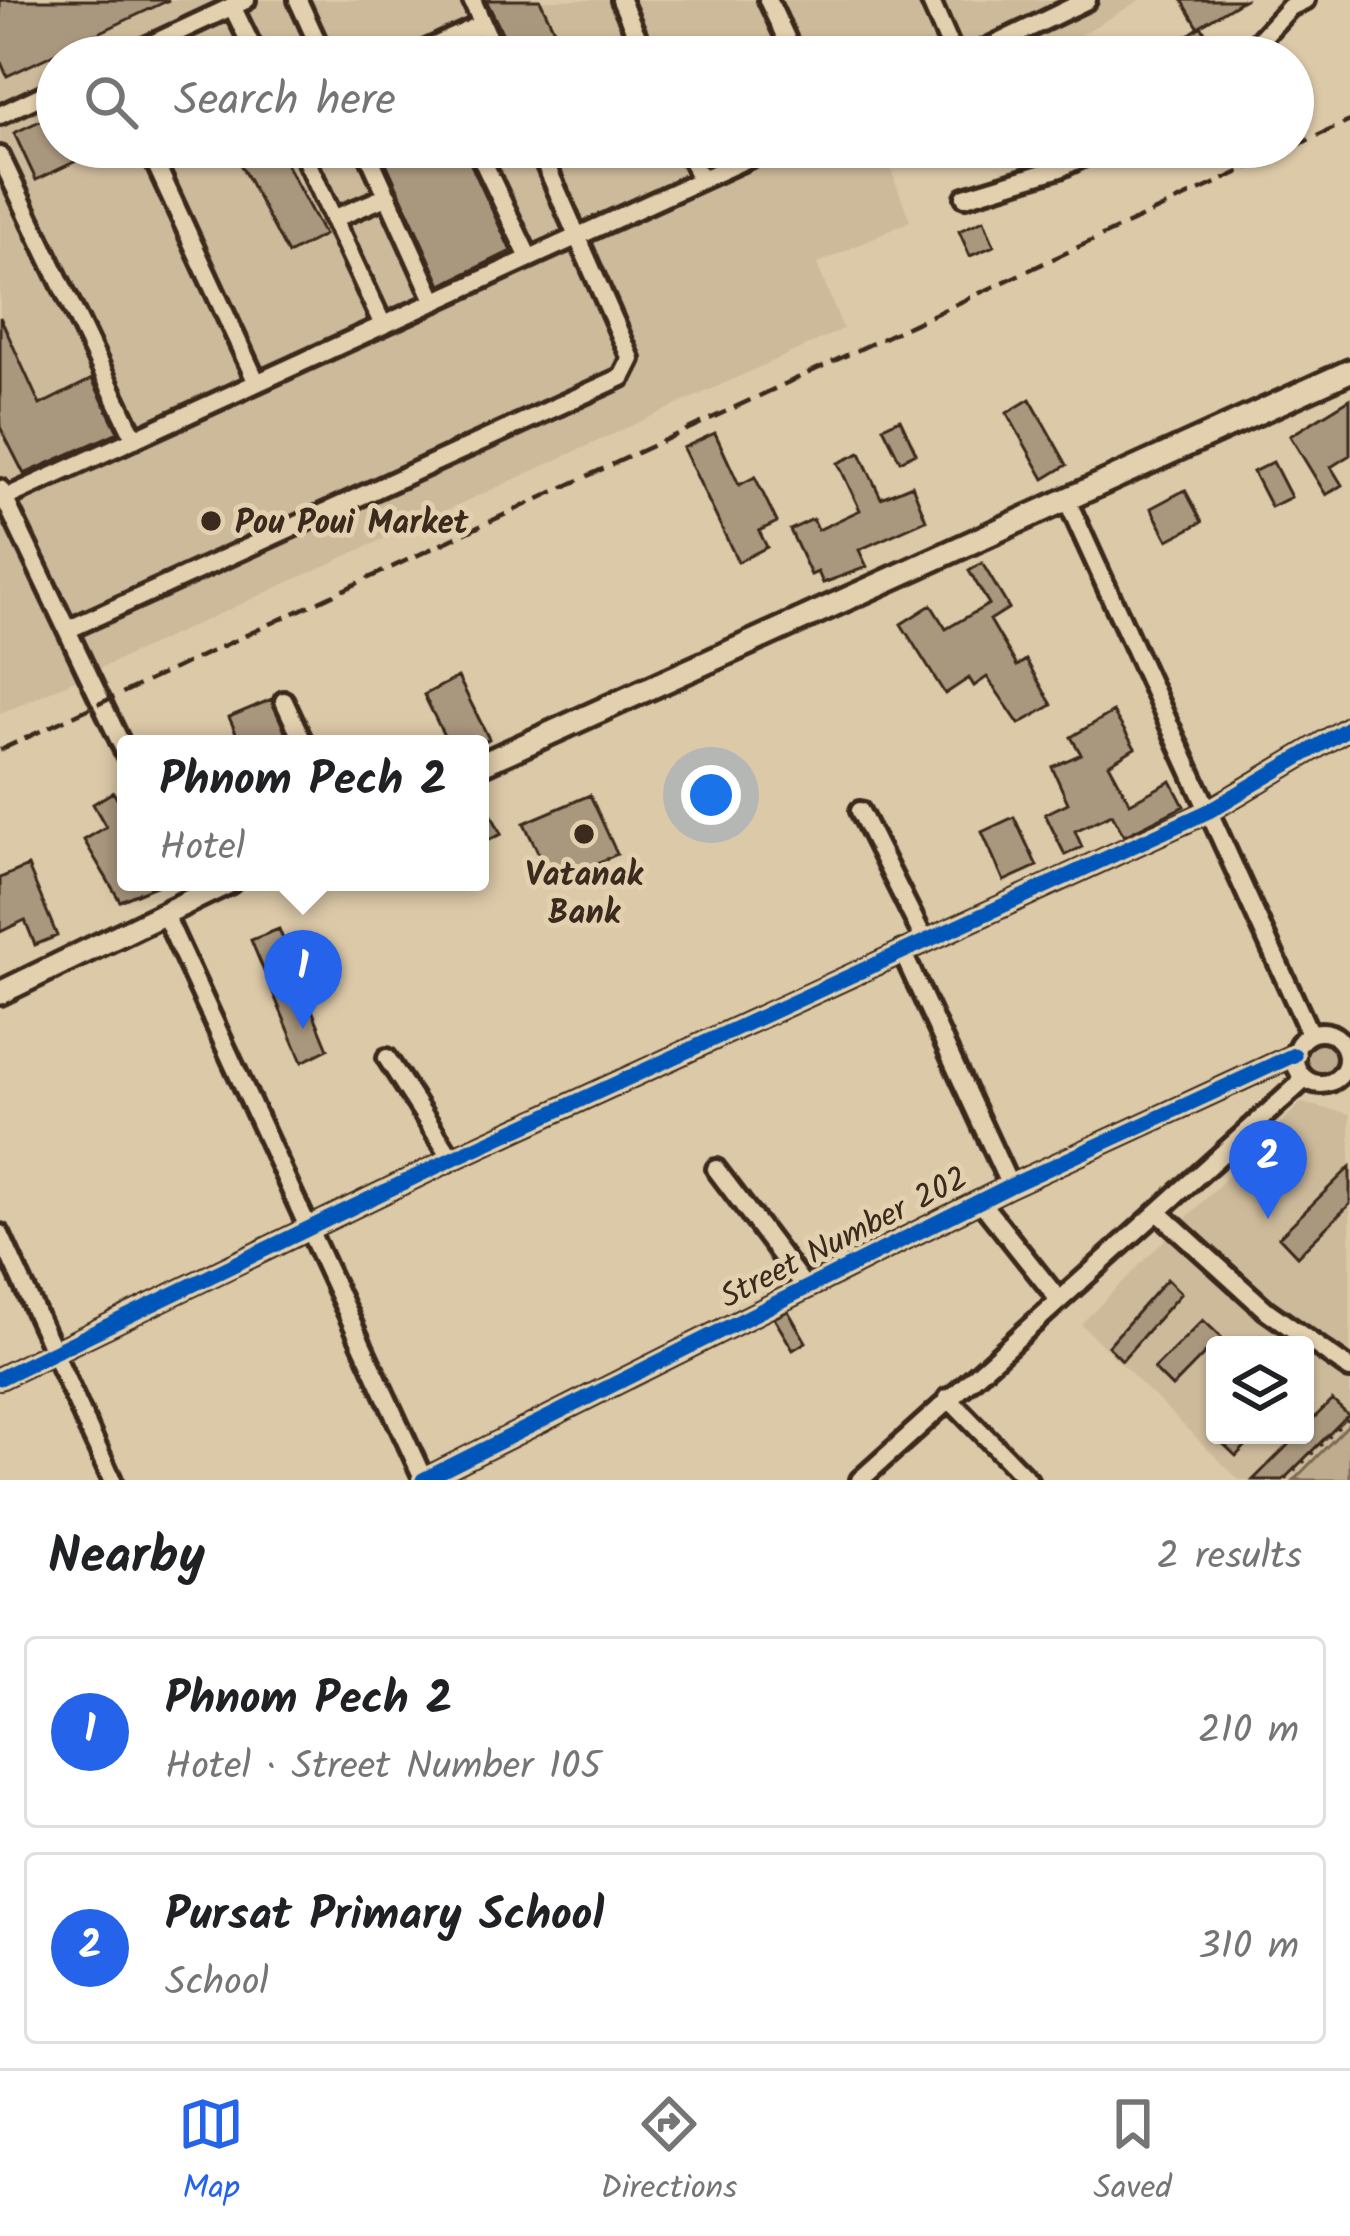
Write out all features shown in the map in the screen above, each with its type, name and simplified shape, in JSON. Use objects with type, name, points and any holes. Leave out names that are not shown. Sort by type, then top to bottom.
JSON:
[{"type":"main road","points":[[489,761],[1350,371]]},
{"type":"main road","points":[[0,993],[164,914],[189,891]]},
{"type":"street","points":[[298,0],[314,36]]},
{"type":"street","points":[[472,0],[487,36]]},
{"type":"street","points":[[621,0],[637,36]]},
{"type":"street","points":[[768,0],[785,36]]},
{"type":"street","points":[[930,0],[946,36]]},
{"type":"street","points":[[1012,36],[1087,0]]},
{"type":"street","points":[[1263,36],[1290,7],[1305,0]]},
{"type":"street","points":[[168,36],[238,3],[249,36]]},
{"type":"street","points":[[461,36],[482,24]]},
{"type":"street","points":[[0,115],[36,98]]},
{"type":"street","points":[[0,156],[134,439]]},
{"type":"street","points":[[158,168],[257,383]]},
{"type":"street","points":[[310,168],[383,325]]},
{"type":"street","points":[[375,168],[435,302]]},
{"type":"street","points":[[490,168],[529,258]]},
{"type":"street","points":[[67,630],[622,377],[631,359],[548,168]]},
{"type":"street","points":[[695,168],[700,180]]},
{"type":"street","points":[[117,735],[2,493],[134,439],[726,168]]},
{"type":"street","points":[[965,197],[1060,168]]},
{"type":"street","points":[[334,219],[388,196]]},
{"type":"street","points":[[1066,498],[1310,1034]]},
{"type":"street","points":[[284,701],[300,735]]},
{"type":"street","points":[[0,1378],[452,1159],[1209,811],[1350,727]]},
{"type":"street","points":[[860,811],[924,940]]},
{"type":"street","points":[[164,914],[424,1480]]},
{"type":"street","points":[[902,951],[1010,1186]]},
{"type":"street","points":[[1310,1034],[1346,1037],[1345,1082],[1305,1079],[1294,1055],[1310,1034]]},
{"type":"street","name":"Street Number 202","points":[[424,1480],[1010,1186],[1294,1055]]},
{"type":"street","points":[[387,1058],[452,1159]]},
{"type":"street","points":[[860,1480],[1305,1079]]},
{"type":"street","points":[[716,1169],[806,1288]]},
{"type":"street","points":[[980,1201],[1059,1300]]},
{"type":"street","points":[[1158,1212],[1266,1310],[1350,1370]]},
{"type":"street","points":[[0,1234],[112,1480]]},
{"type":"street","points":[[948,1399],[1028,1480]]},
{"type":"path","points":[[1286,1480],[1350,1416]]},
{"type":"shaded area","name":"Pou Poui Market","points":[[0,0],[1140,0],[1079,36],[36,36],[36,168],[891,168],[910,221],[817,264],[843,329],[0,714]]},
{"type":"shaded area","points":[[1321,1039],[1333,1044],[1338,1056],[1333,1068],[1321,1073],[1309,1068],[1304,1056],[1309,1044]]},
{"type":"shaded area","points":[[1301,1103],[1350,1114],[1350,1480],[1239,1480],[1081,1324]]},
{"type":"shaded area","points":[[1350,1423],[1350,1480],[1294,1480]]},
{"type":"building","points":[[0,0],[169,0],[92,36],[36,36],[36,62],[7,76],[0,60]]},
{"type":"building","points":[[486,0],[540,0],[557,36],[504,36]]},
{"type":"building","points":[[1182,0],[1243,0],[1198,27]]},
{"type":"building","points":[[1201,26],[1208,36],[1187,36]]},
{"type":"building","points":[[36,123],[36,168],[61,168],[36,180],[14,133]]},
{"type":"building","points":[[242,168],[288,168],[324,235],[288,254]]},
{"type":"building","points":[[388,168],[473,168],[511,251],[441,285]]},
{"type":"building","points":[[984,220],[994,246],[970,256],[959,231]]},
{"type":"building","points":[[0,317],[40,405],[92,379],[118,432],[24,474],[0,427]]},
{"type":"building","points":[[1030,399],[1067,465],[1044,479],[1007,413]]},
{"type":"building","points":[[1350,399],[1350,455],[1331,467],[1342,485],[1326,495],[1290,436]]},
{"type":"building","points":[[900,419],[916,453],[900,461],[883,427]]},
{"type":"building","points":[[715,433],[739,485],[755,477],[777,522],[759,531],[767,547],[738,562],[683,448]]},
{"type":"building","points":[[860,453],[881,498],[912,485],[926,520],[859,550],[867,567],[823,583],[818,572],[811,575],[790,530],[813,519],[818,530],[860,510],[838,463]]},
{"type":"building","points":[[1273,462],[1291,497],[1271,507],[1253,472]]},
{"type":"building","points":[[1185,490],[1202,522],[1168,540],[1151,508]]},
{"type":"building","points":[[982,563],[1009,608],[990,620],[1017,666],[1026,660],[1052,705],[1019,724],[987,677],[974,686],[969,678],[945,694],[901,624],[931,605],[946,629],[989,604],[969,571]]},
{"type":"building","points":[[458,677],[487,735],[444,735],[424,695]]},
{"type":"building","points":[[272,699],[286,735],[237,735],[229,717]]},
{"type":"building","points":[[1113,712],[1135,748],[1109,764],[1130,803],[1171,781],[1184,806],[1124,836],[1112,814],[1075,831],[1082,847],[1065,855],[1045,814],[1068,803],[1052,767],[1081,754],[1071,737]]},
{"type":"building","points":[[113,792],[117,798],[117,891],[144,891],[120,901],[84,840],[106,827],[93,804]]},
{"type":"building","name":"Vatanak Bank","points":[[590,795],[617,854],[578,872],[573,862],[548,874],[524,823]]},
{"type":"building","points":[[489,809],[501,834],[489,840]]},
{"type":"building","points":[[1014,817],[1037,866],[1004,881],[982,832]]},
{"type":"building","points":[[28,866],[57,936],[35,945],[25,920],[0,932],[0,878]]},
{"type":"building","points":[[279,929],[328,1049],[302,1062],[251,940]]},
{"type":"building","points":[[1350,1167],[1350,1204],[1297,1256],[1279,1237]]},
{"type":"building","points":[[1167,1279],[1181,1293],[1122,1360],[1108,1346]]},
{"type":"building","points":[[788,1311],[806,1342],[793,1350],[774,1318]]},
{"type":"building","points":[[1203,1320],[1220,1336],[1206,1336],[1206,1352],[1172,1387],[1154,1369]]},
{"type":"building","points":[[1332,1400],[1348,1415],[1283,1480],[1253,1480],[1289,1444],[1314,1444],[1314,1418]]},
{"type":"building","points":[[1223,1444],[1247,1444],[1236,1456]]},
{"type":"railway","points":[[1314,137],[1350,121]]},
{"type":"railway","points":[[0,750],[1248,168]]},
{"type":"cycle path","points":[[0,1378],[452,1159],[1209,811],[1350,727]]},
{"type":"cycle path","points":[[423,1480],[1010,1186],[1294,1055]]},
{"type":"place","name":"Pou Poui Market","points":[[211,521]]},
{"type":"place","name":"Vatanak Bank","points":[[584,834]]},
{"type":"place","name":"Phnom Pech 2","points":[[303,1029]]},
{"type":"place","name":"Pursat Primary School","points":[[1268,1219]]}]
